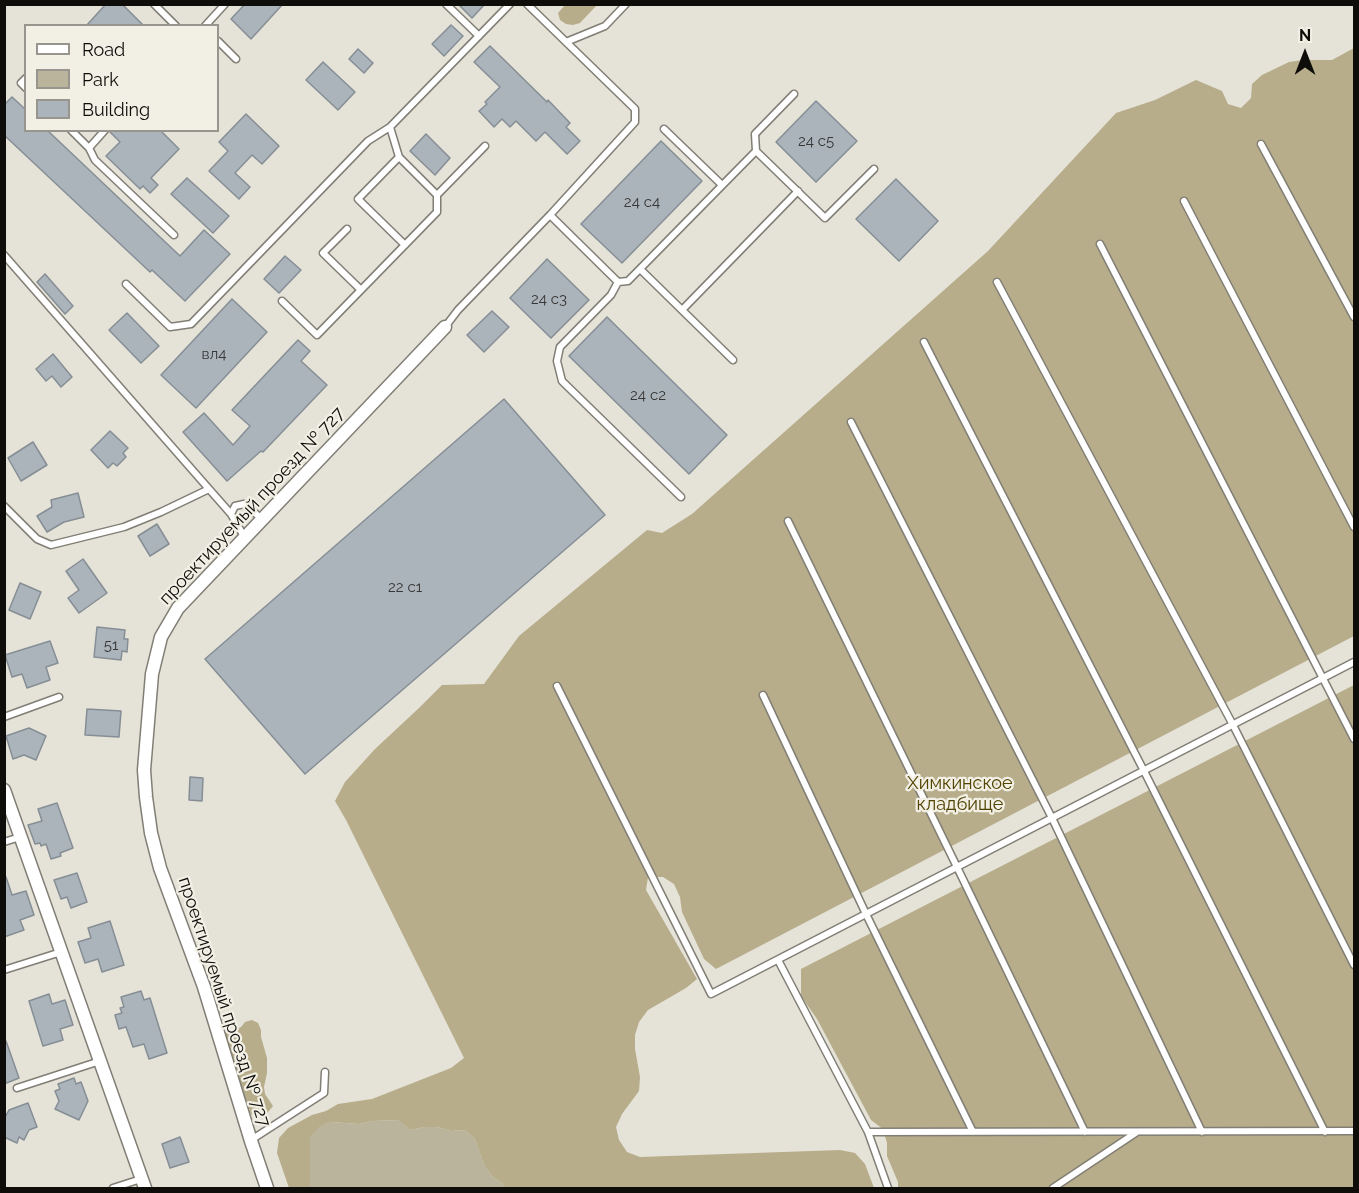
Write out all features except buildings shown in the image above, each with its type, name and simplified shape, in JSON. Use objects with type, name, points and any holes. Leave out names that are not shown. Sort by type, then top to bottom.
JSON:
[{"type":"street","name":"проектируемый проезд № 727","points":[[267,1188],[204,987],[160,868],[151,833],[144,770],[152,674],[161,637],[178,608],[445,327]]},
{"type":"street","points":[[4,790],[143,1184]]},
{"type":"lane","points":[[154,4],[174,24]]},
{"type":"lane","points":[[207,24],[225,4]]},
{"type":"lane","points":[[446,4],[479,36]]},
{"type":"lane","points":[[126,284],[170,327],[190,324],[368,141],[390,127],[510,4]]},
{"type":"lane","points":[[445,327],[458,310],[550,215],[635,122],[635,109],[527,4]]},
{"type":"lane","points":[[566,42],[605,26],[626,4]]},
{"type":"lane","points":[[219,42],[236,59]]},
{"type":"lane","points":[[794,94],[755,134],[756,151],[825,219],[874,169]]},
{"type":"lane","points":[[390,127],[399,157],[437,195]]},
{"type":"lane","points":[[664,129],[722,185]]},
{"type":"lane","points":[[73,132],[89,148],[95,159],[174,235]]},
{"type":"lane","points":[[89,148],[103,132]]},
{"type":"lane","points":[[1261,144],[1354,317]]},
{"type":"lane","points":[[282,301],[317,335],[437,212],[437,195],[485,146]]},
{"type":"lane","points":[[618,282],[628,281],[756,151]]},
{"type":"lane","points":[[399,157],[358,199],[405,245]]},
{"type":"lane","points":[[682,310],[798,191]]},
{"type":"lane","points":[[1184,201],[1354,527]]},
{"type":"lane","points":[[550,215],[618,282]]},
{"type":"lane","points":[[347,229],[323,253],[361,290]]},
{"type":"lane","points":[[1100,244],[1354,740]]},
{"type":"lane","points":[[4,255],[231,514],[245,538]]},
{"type":"lane","points":[[640,269],[733,360]]},
{"type":"lane","points":[[618,282],[611,295],[560,347],[556,361],[562,381],[681,497]]},
{"type":"lane","points":[[997,282],[1233,725],[1354,965]]},
{"type":"lane","points":[[924,342],[1144,771],[1325,1132]]},
{"type":"lane","points":[[851,422],[1052,818],[1202,1132]]},
{"type":"lane","points":[[4,506],[37,539],[51,545],[124,527],[209,489]]},
{"type":"lane","points":[[231,514],[235,506],[244,504],[262,520]]},
{"type":"lane","points":[[788,521],[1085,1132]]},
{"type":"lane","points":[[557,686],[711,994],[1354,662]]},
{"type":"lane","points":[[763,695],[866,914],[973,1132]]},
{"type":"lane","points":[[4,717],[58,697]]},
{"type":"lane","points":[[4,842],[21,837]]},
{"type":"lane","points":[[4,970],[62,952]]},
{"type":"lane","points":[[778,960],[868,1131],[888,1188]]},
{"type":"lane","points":[[17,1088],[100,1061]]},
{"type":"lane","points":[[251,1141],[324,1093],[325,1072]]},
{"type":"lane","points":[[868,1131],[1354,1131]]},
{"type":"lane","points":[[1053,1188],[1137,1132]]},
{"type":"lane","points":[[113,1188],[143,1184]]},
{"type":"green space","points":[[566,4],[597,5],[580,23],[573,25],[560,20],[558,13]]},
{"type":"green space","name":"Химкинское кладбище","points":[[1354,48],[1354,636],[716,969],[704,959],[682,912],[680,897],[674,884],[663,877],[648,877],[646,890],[697,979],[648,1010],[639,1022],[635,1035],[635,1049],[640,1077],[639,1091],[622,1114],[616,1127],[619,1140],[627,1152],[640,1157],[840,1150],[855,1153],[865,1164],[874,1188],[505,1188],[484,1165],[475,1139],[465,1130],[451,1131],[437,1127],[424,1127],[410,1130],[399,1120],[359,1124],[331,1122],[319,1127],[310,1138],[310,1188],[289,1188],[277,1153],[279,1138],[288,1128],[338,1104],[372,1099],[451,1068],[464,1058],[335,801],[345,782],[375,749],[442,685],[484,684],[519,636],[647,530],[662,533],[692,514],[988,251],[1116,113],[1155,100],[1196,80],[1222,91],[1228,104],[1241,108],[1251,98],[1252,84],[1262,75],[1289,62],[1332,60]]},
{"type":"green space","points":[[1354,685],[1354,1188],[898,1188],[898,1182],[887,1156],[887,1143],[883,1129],[871,1120],[817,1019],[801,996],[801,969]]},
{"type":"green space","points":[[252,1020],[258,1023],[261,1030],[267,1058],[265,1094],[273,1106],[264,1117],[251,1114],[222,1034]]},
{"type":"green space","points":[[400,1120],[410,1130],[437,1127],[451,1131],[465,1130],[475,1139],[484,1165],[505,1188],[310,1188],[310,1138],[318,1127],[331,1122],[359,1124]]}]
